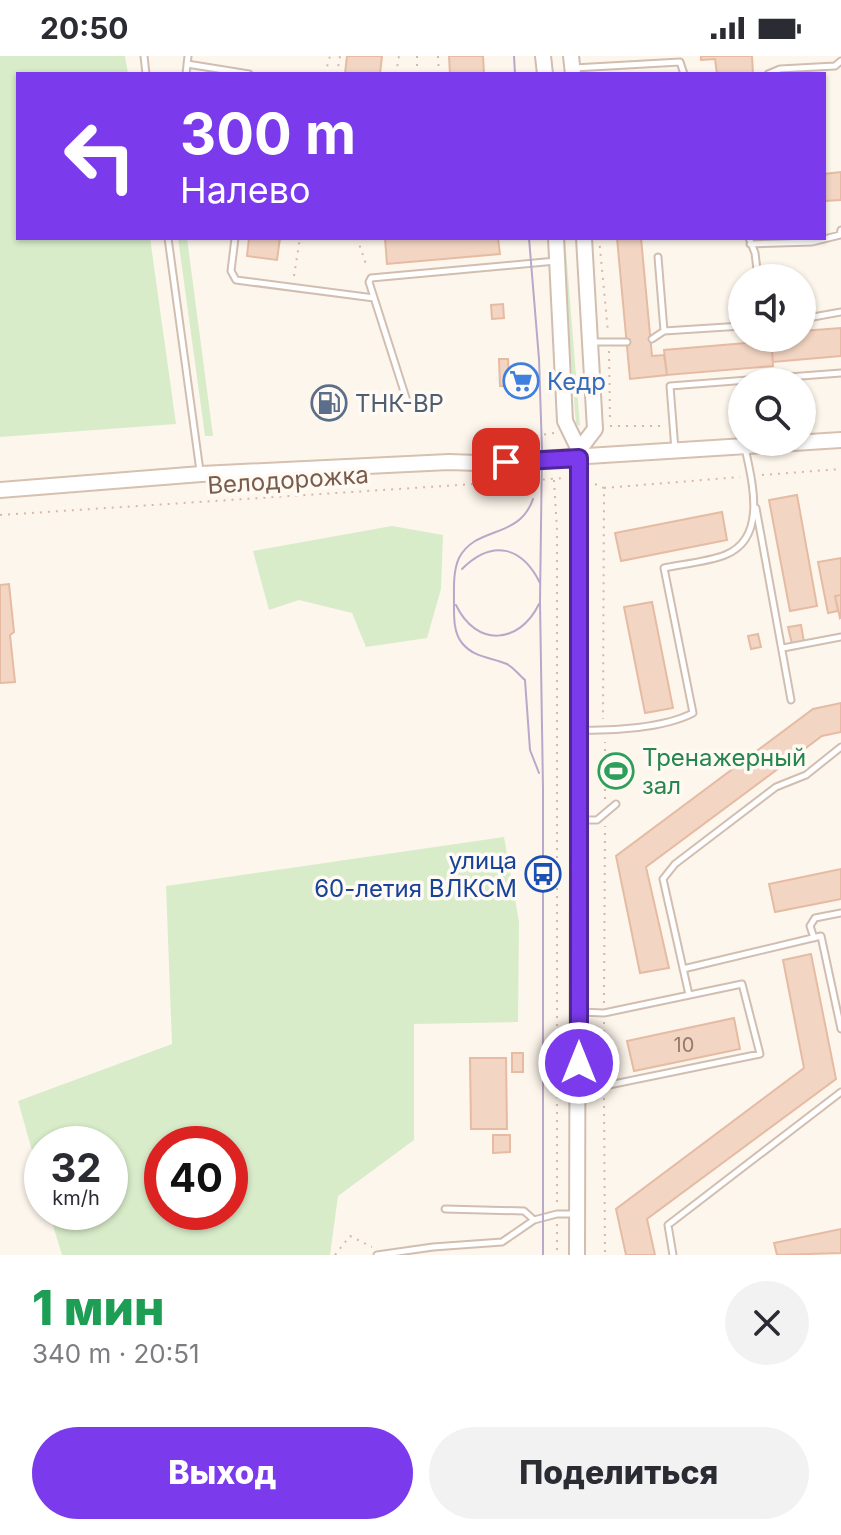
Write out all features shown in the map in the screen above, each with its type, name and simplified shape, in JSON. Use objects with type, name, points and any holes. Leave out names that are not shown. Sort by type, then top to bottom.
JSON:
[{"type":"street","points":[[556,240],[565,421],[579,454],[577,1255]]},
{"type":"street","points":[[579,454],[595,429],[584,240]]},
{"type":"street","points":[[816,442],[841,440]]},
{"type":"street","points":[[0,490],[201,474],[728,447]]},
{"type":"lane","points":[[186,72],[188,56]]},
{"type":"lane","points":[[773,72],[835,66],[841,61]]},
{"type":"lane","points":[[572,66],[680,62],[683,72]]},
{"type":"lane","points":[[187,64],[237,72]]},
{"type":"lane","points":[[168,240],[201,474]]},
{"type":"lane","points":[[235,240],[231,271],[236,280],[374,298]]},
{"type":"lane","points":[[756,264],[750,241],[825,240]]},
{"type":"lane","points":[[658,257],[664,331]]},
{"type":"lane","points":[[407,401],[369,282],[371,278],[557,261]]},
{"type":"lane","points":[[816,316],[841,312]]},
{"type":"lane","points":[[652,339],[664,331],[728,327]]},
{"type":"lane","points":[[589,342],[627,342]]},
{"type":"lane","points":[[675,451],[670,386],[841,373]]},
{"type":"lane","points":[[746,456],[791,700]]},
{"type":"lane","points":[[579,730],[605,731],[679,720],[693,713],[664,568],[726,555],[741,544],[750,530],[755,503]]},
{"type":"lane","points":[[783,648],[841,637]]},
{"type":"lane","points":[[689,995],[663,879],[675,864],[776,787],[806,775],[841,747]]},
{"type":"lane","points":[[579,820],[597,820],[616,804]]},
{"type":"lane","points":[[814,938],[810,926],[815,918],[841,913]]},
{"type":"lane","points":[[683,969],[821,936],[841,1029]]},
{"type":"lane","points":[[579,1012],[604,1013],[742,984],[760,1054],[604,1086],[579,1086]]},
{"type":"lane","points":[[673,1255],[668,1225],[841,1092]]},
{"type":"lane","points":[[445,1209],[524,1211],[534,1220]]},
{"type":"lane","points":[[377,1255],[502,1242],[534,1220],[557,1214],[577,1214]]},
{"type":"path","points":[[292,287],[300,240]]},
{"type":"path","points":[[358,240],[371,278]]},
{"type":"path","points":[[599,240],[608,342],[610,426],[673,426]]},
{"type":"path","points":[[579,478],[604,488],[841,469]]},
{"type":"path","name":"Велодорожка","points":[[0,515],[579,478]]},
{"type":"path","points":[[554,479],[557,530],[557,1255]]},
{"type":"path","points":[[604,488],[605,1255]]},
{"type":"path","points":[[335,1255],[350,1236],[388,1254]]},
{"type":"green space","points":[[0,56],[125,56],[128,72],[16,72],[16,240],[150,240],[176,424],[0,437]]},
{"type":"green space","points":[[178,240],[187,240],[213,436],[205,436]]},
{"type":"green space","points":[[561,240],[565,240],[580,426],[576,424]]},
{"type":"green space","points":[[392,526],[443,535],[441,589],[427,638],[366,647],[352,613],[299,600],[269,610],[253,551]]},
{"type":"green space","points":[[504,837],[519,922],[518,1022],[414,1024],[414,1140],[338,1196],[330,1255],[62,1255],[54,1230],[128,1230],[128,1126],[25,1126],[18,1101],[172,1044],[166,886]]},
{"type":"building","points":[[347,56],[382,56],[380,72],[345,72]]},
{"type":"building","points":[[449,56],[483,56],[484,72],[450,72]]},
{"type":"building","points":[[701,56],[752,56],[753,72],[717,72],[715,59],[701,60]]},
{"type":"building","points":[[841,172],[841,200],[826,201],[826,174]]},
{"type":"building","points":[[249,240],[280,240],[277,260],[247,256]]},
{"type":"building","points":[[385,240],[498,240],[500,254],[387,264]]},
{"type":"building","points":[[617,240],[641,240],[652,356],[664,355],[667,375],[630,379]]},
{"type":"building","points":[[503,304],[504,318],[492,319],[491,305]]},
{"type":"building","points":[[841,328],[841,356],[773,362],[772,352],[816,352],[816,330]]},
{"type":"building","points":[[728,345],[728,352],[772,352],[773,366],[667,375],[664,350]]},
{"type":"building","points":[[499,359],[508,359],[509,386],[500,386]]},
{"type":"building","points":[[797,495],[817,606],[790,611],[769,500]]},
{"type":"building","points":[[722,512],[727,540],[621,561],[615,533]]},
{"type":"building","points":[[841,558],[841,595],[835,596],[838,611],[828,613],[818,562]]},
{"type":"building","points":[[9,584],[15,682],[0,683],[0,585]]},
{"type":"building","points":[[841,595],[841,617],[840,618],[835,596]]},
{"type":"building","points":[[652,602],[673,708],[645,713],[624,607]]},
{"type":"building","points":[[801,625],[804,642],[792,644],[788,627]]},
{"type":"building","points":[[758,634],[761,647],[751,649],[748,636]]},
{"type":"building","points":[[841,703],[841,732],[822,736],[646,867],[669,968],[640,973],[616,856],[813,709]]},
{"type":"building","points":[[841,869],[841,899],[775,912],[769,884]]},
{"type":"building","points":[[811,954],[836,1079],[647,1219],[655,1255],[626,1255],[616,1209],[804,1068],[783,960]]},
{"type":"building","points":[[734,1018],[740,1049],[634,1071],[627,1041]]},
{"type":"building","points":[[512,1053],[523,1053],[523,1072],[512,1072]]},
{"type":"building","points":[[470,1058],[506,1058],[507,1129],[471,1129]]},
{"type":"building","points":[[493,1135],[510,1135],[510,1152],[493,1153]]},
{"type":"building","points":[[841,1229],[841,1253],[777,1255],[774,1243]]},
{"type":"tram line","points":[[514,56],[515,72]]},
{"type":"tram line","points":[[529,240],[539,359],[542,450],[543,1255]]},
{"type":"tram line","points":[[533,499],[518,521],[476,541],[459,558],[454,580],[454,612],[457,634],[467,648],[507,664],[525,680],[530,750],[539,773]]},
{"type":"tram line","points":[[462,569],[484,553],[506,551],[524,561],[540,583]]},
{"type":"tram line","points":[[456,605],[464,619],[475,628],[498,636],[520,627],[531,618],[539,604]]},
{"type":"place","name":"Кедр","points":[[521,381]]},
{"type":"place","name":"ТНК-ВР","points":[[329,403]]},
{"type":"place","name":"Тренажерный зал","points":[[616,771]]},
{"type":"place","name":"улица 60-летия ВЛКСМ","points":[[543,874]]},
{"type":"route","points":[[506,462],[579,458],[579,1063]]}]
